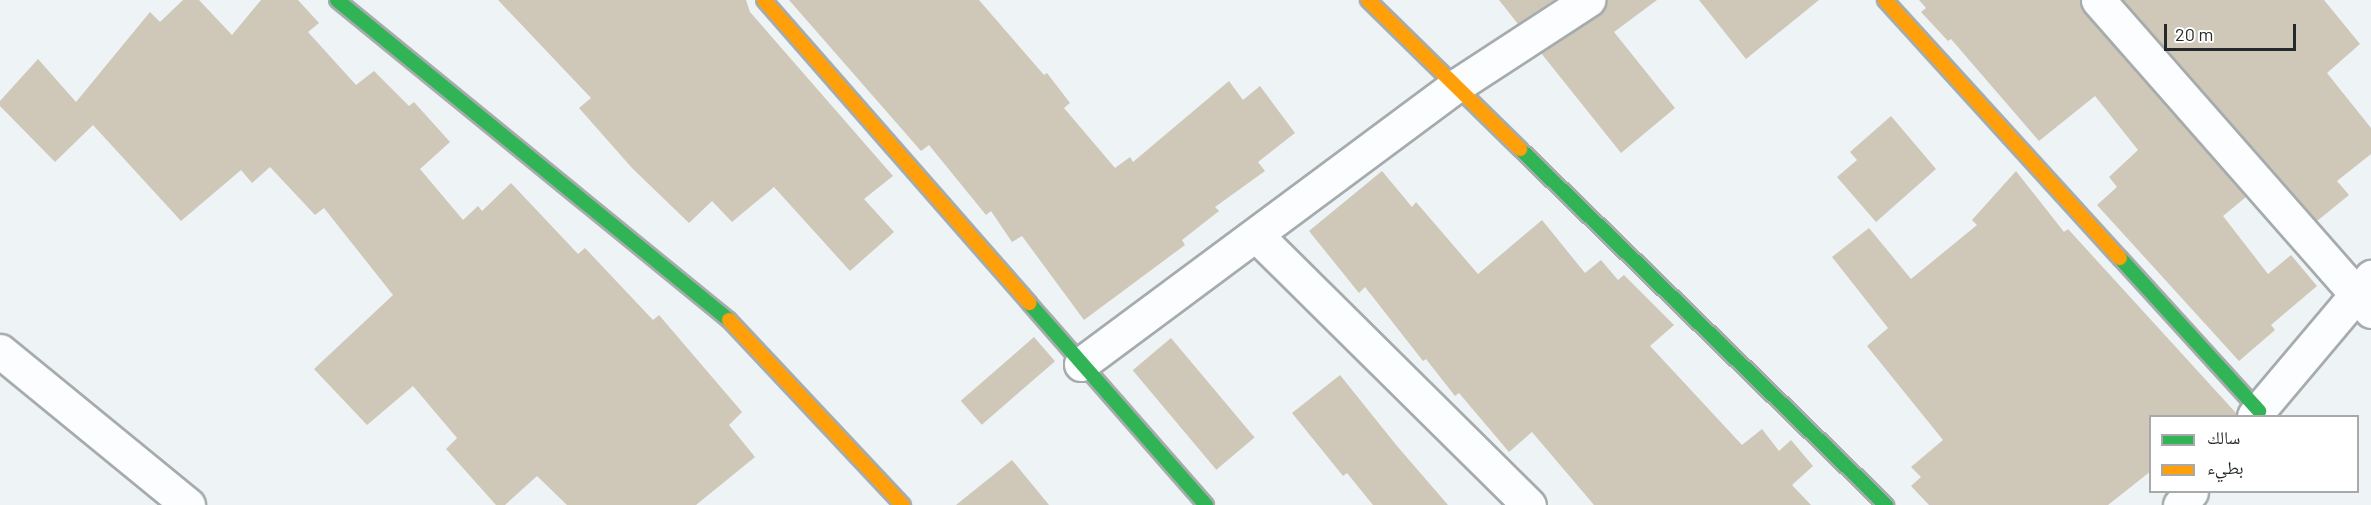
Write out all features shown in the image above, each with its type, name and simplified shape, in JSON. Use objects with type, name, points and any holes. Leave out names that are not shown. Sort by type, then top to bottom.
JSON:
[{"type":"street","points":[[337,0],[724,315],[903,505]]},
{"type":"street","points":[[764,0],[1206,505]]},
{"type":"street","points":[[1368,0],[1886,505]]},
{"type":"street","points":[[1081,364],[1456,86],[1588,0]]},
{"type":"street","points":[[1885,0],[2257,414],[2366,294],[2098,0]]},
{"type":"street","points":[[1256,235],[1528,505]]},
{"type":"street","points":[[0,351],[188,505]]},
{"type":"street","points":[[2180,505],[2190,493]]},
{"type":"building","points":[[183,0],[199,0],[232,35],[261,0],[298,0],[319,23],[308,32],[356,85],[374,71],[409,106],[414,102],[450,142],[420,169],[463,220],[478,206],[482,211],[511,183],[578,254],[585,248],[653,320],[659,315],[742,412],[729,425],[755,457],[696,505],[567,505],[537,476],[505,505],[496,505],[446,449],[457,438],[413,386],[367,425],[314,369],[393,295],[324,208],[315,215],[270,167],[252,183],[241,170],[181,221],[93,125],[55,162],[0,106],[0,101],[38,59],[76,102],[150,12],[160,22]]},
{"type":"building","points":[[498,0],[746,0],[750,12],[893,176],[864,199],[894,232],[850,271],[774,187],[732,222],[712,201],[689,223],[632,168],[579,108],[591,98]]},
{"type":"building","points":[[789,0],[979,0],[1044,75],[1047,73],[1070,103],[1064,108],[1115,168],[1130,157],[1133,162],[1229,81],[1243,100],[1260,86],[1295,133],[1258,162],[1265,171],[1215,207],[1219,211],[1182,240],[1185,245],[1084,320],[1022,236],[1012,242],[991,211],[986,215],[929,145],[921,151]]},
{"type":"building","points":[[1499,0],[1554,0],[1518,24]]},
{"type":"building","points":[[1607,0],[1657,0],[1614,32],[1675,108],[1621,153],[1541,53],[1598,16]]},
{"type":"building","points":[[1699,0],[1819,0],[1746,59]]},
{"type":"building","points":[[1919,0],[2080,0],[2084,12],[2246,197],[2223,216],[2268,274],[2291,255],[2317,286],[2271,325],[2275,330],[2239,361],[2097,205],[2117,187],[2109,177],[2138,150],[2095,96],[2039,141],[1951,39],[1948,41],[1921,12],[1926,8]]},
{"type":"building","points":[[2123,0],[2324,0],[2360,44],[2327,73],[2371,128],[2371,154],[2337,181],[2349,195],[2317,221]]},
{"type":"building","points":[[1891,116],[1936,169],[1876,222],[1837,177],[1857,160],[1850,152]]},
{"type":"building","points":[[1382,171],[1412,207],[1416,202],[1478,274],[1542,220],[1585,273],[1601,260],[1618,280],[1624,275],[1674,325],[1650,346],[1742,445],[1762,429],[1779,451],[1791,440],[1813,466],[1792,485],[1811,505],[1594,505],[1532,432],[1509,452],[1459,393],[1455,396],[1426,359],[1423,361],[1365,287],[1359,293],[1309,231]]},
{"type":"building","points":[[2016,171],[2064,232],[2068,229],[2236,415],[2149,415],[2149,473],[2108,505],[1929,505],[1911,486],[1921,477],[1911,467],[1943,440],[1867,346],[1888,328],[1832,257],[1869,228],[1911,279],[1977,225],[1972,220]]},
{"type":"building","points":[[1034,337],[1055,361],[982,425],[961,401]]},
{"type":"building","points":[[1171,338],[1255,438],[1216,470],[1133,370]]},
{"type":"building","points":[[1340,375],[1448,505],[1373,505],[1347,473],[1343,476],[1292,413]]},
{"type":"building","points":[[1012,460],[1049,505],[956,505]]},
{"type":"traffic: fast","points":[[337,0],[729,320]]},
{"type":"traffic: fast","points":[[1520,149],[1886,505]]},
{"type":"traffic: fast","points":[[2120,258],[2259,411]]},
{"type":"traffic: fast","points":[[1029,303],[1206,505]]},
{"type":"traffic: slow","points":[[764,0],[1029,303]]},
{"type":"traffic: slow","points":[[1368,0],[1520,149]]},
{"type":"traffic: slow","points":[[1885,0],[2120,258]]},
{"type":"traffic: slow","points":[[729,320],[903,505]]}]
